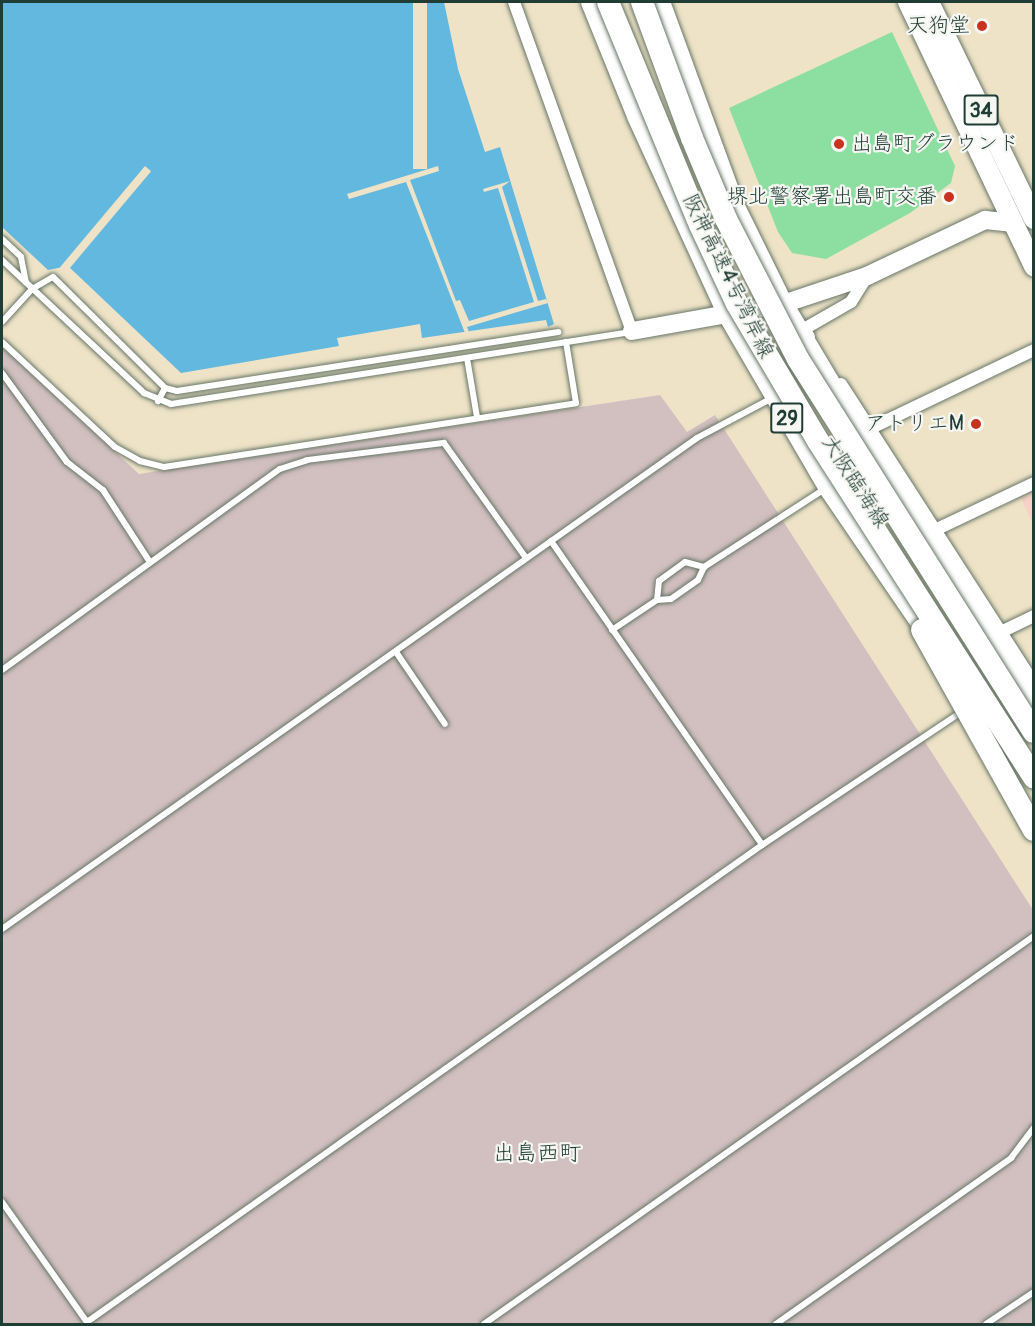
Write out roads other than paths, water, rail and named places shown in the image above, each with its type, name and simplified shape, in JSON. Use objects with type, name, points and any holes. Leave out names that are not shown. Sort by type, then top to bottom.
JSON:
[{"type":"highway","name":"阪神高速4号湾岸線","points":[[608,2],[727,284],[818,441],[1034,778]]},
{"type":"highway","name":"阪神高速4号湾岸線","points":[[642,2],[692,138],[726,219],[793,350],[1034,732]]},
{"type":"highway","points":[[818,441],[1034,830]]},
{"type":"main road","name":"大阪臨海線","points":[[591,2],[637,117],[728,315],[828,487],[974,705],[1034,808]]},
{"type":"main road","name":"大阪臨海線","points":[[660,2],[735,207],[783,304],[873,455],[1034,706]]},
{"type":"main road","name":"34","points":[[908,2],[1028,218]]},
{"type":"main road","name":"34","points":[[929,2],[1028,218],[1034,266]]},
{"type":"street","points":[[514,2],[632,331],[783,304],[867,276],[985,219],[1028,218]]},
{"type":"street","points":[[867,276],[851,302],[804,329],[871,428],[1034,684]]},
{"type":"street","points":[[871,428],[1034,350]]},
{"type":"street","points":[[935,530],[1034,483]]},
{"type":"street","points":[[1001,632],[1034,616]]},
{"type":"lane","points":[[2,239],[21,257],[29,287]]},
{"type":"lane","points":[[2,260],[29,287],[158,401],[188,404],[632,331]]},
{"type":"lane","points":[[2,322],[29,287],[53,277],[165,388],[177,391],[558,332]]},
{"type":"lane","points":[[2,342],[115,447],[152,465],[164,467],[576,403],[566,342]]},
{"type":"lane","points":[[467,358],[477,417]]},
{"type":"lane","points":[[2,372],[67,462],[103,490],[150,562]]},
{"type":"lane","points":[[158,401],[165,388]]},
{"type":"lane","points":[[2,929],[697,438],[774,396]]},
{"type":"lane","points":[[2,670],[280,469],[307,460],[444,443],[526,558]]},
{"type":"lane","points":[[612,630],[657,600],[671,599],[698,580],[704,567],[828,487]]},
{"type":"lane","points":[[551,541],[762,845]]},
{"type":"lane","points":[[657,600],[659,581],[685,562],[704,567]]},
{"type":"lane","points":[[396,652],[445,724]]},
{"type":"lane","points":[[2,1202],[88,1323],[762,845],[974,705]]},
{"type":"lane","points":[[484,1324],[1034,936]]},
{"type":"lane","points":[[776,1324],[1011,1158],[1034,1127]]},
{"type":"lane","points":[[986,1324],[1034,1292]]},
{"type":"water","points":[[2,2],[444,2],[458,69],[485,152],[500,147],[554,324],[548,327],[546,320],[422,338],[420,324],[337,338],[339,346],[181,373],[68,266],[48,270],[2,227]]},
{"type":"place","name":"天狗堂","points":[[982,26]]},
{"type":"place","name":"出島町グラウンド","points":[[839,144]]},
{"type":"place","name":"堺北警察署出島町交番","points":[[949,197]]},
{"type":"place","name":"アトリエM","points":[[976,424]]},
{"type":"district","name":"出島西町","points":[[537,1154]]}]
